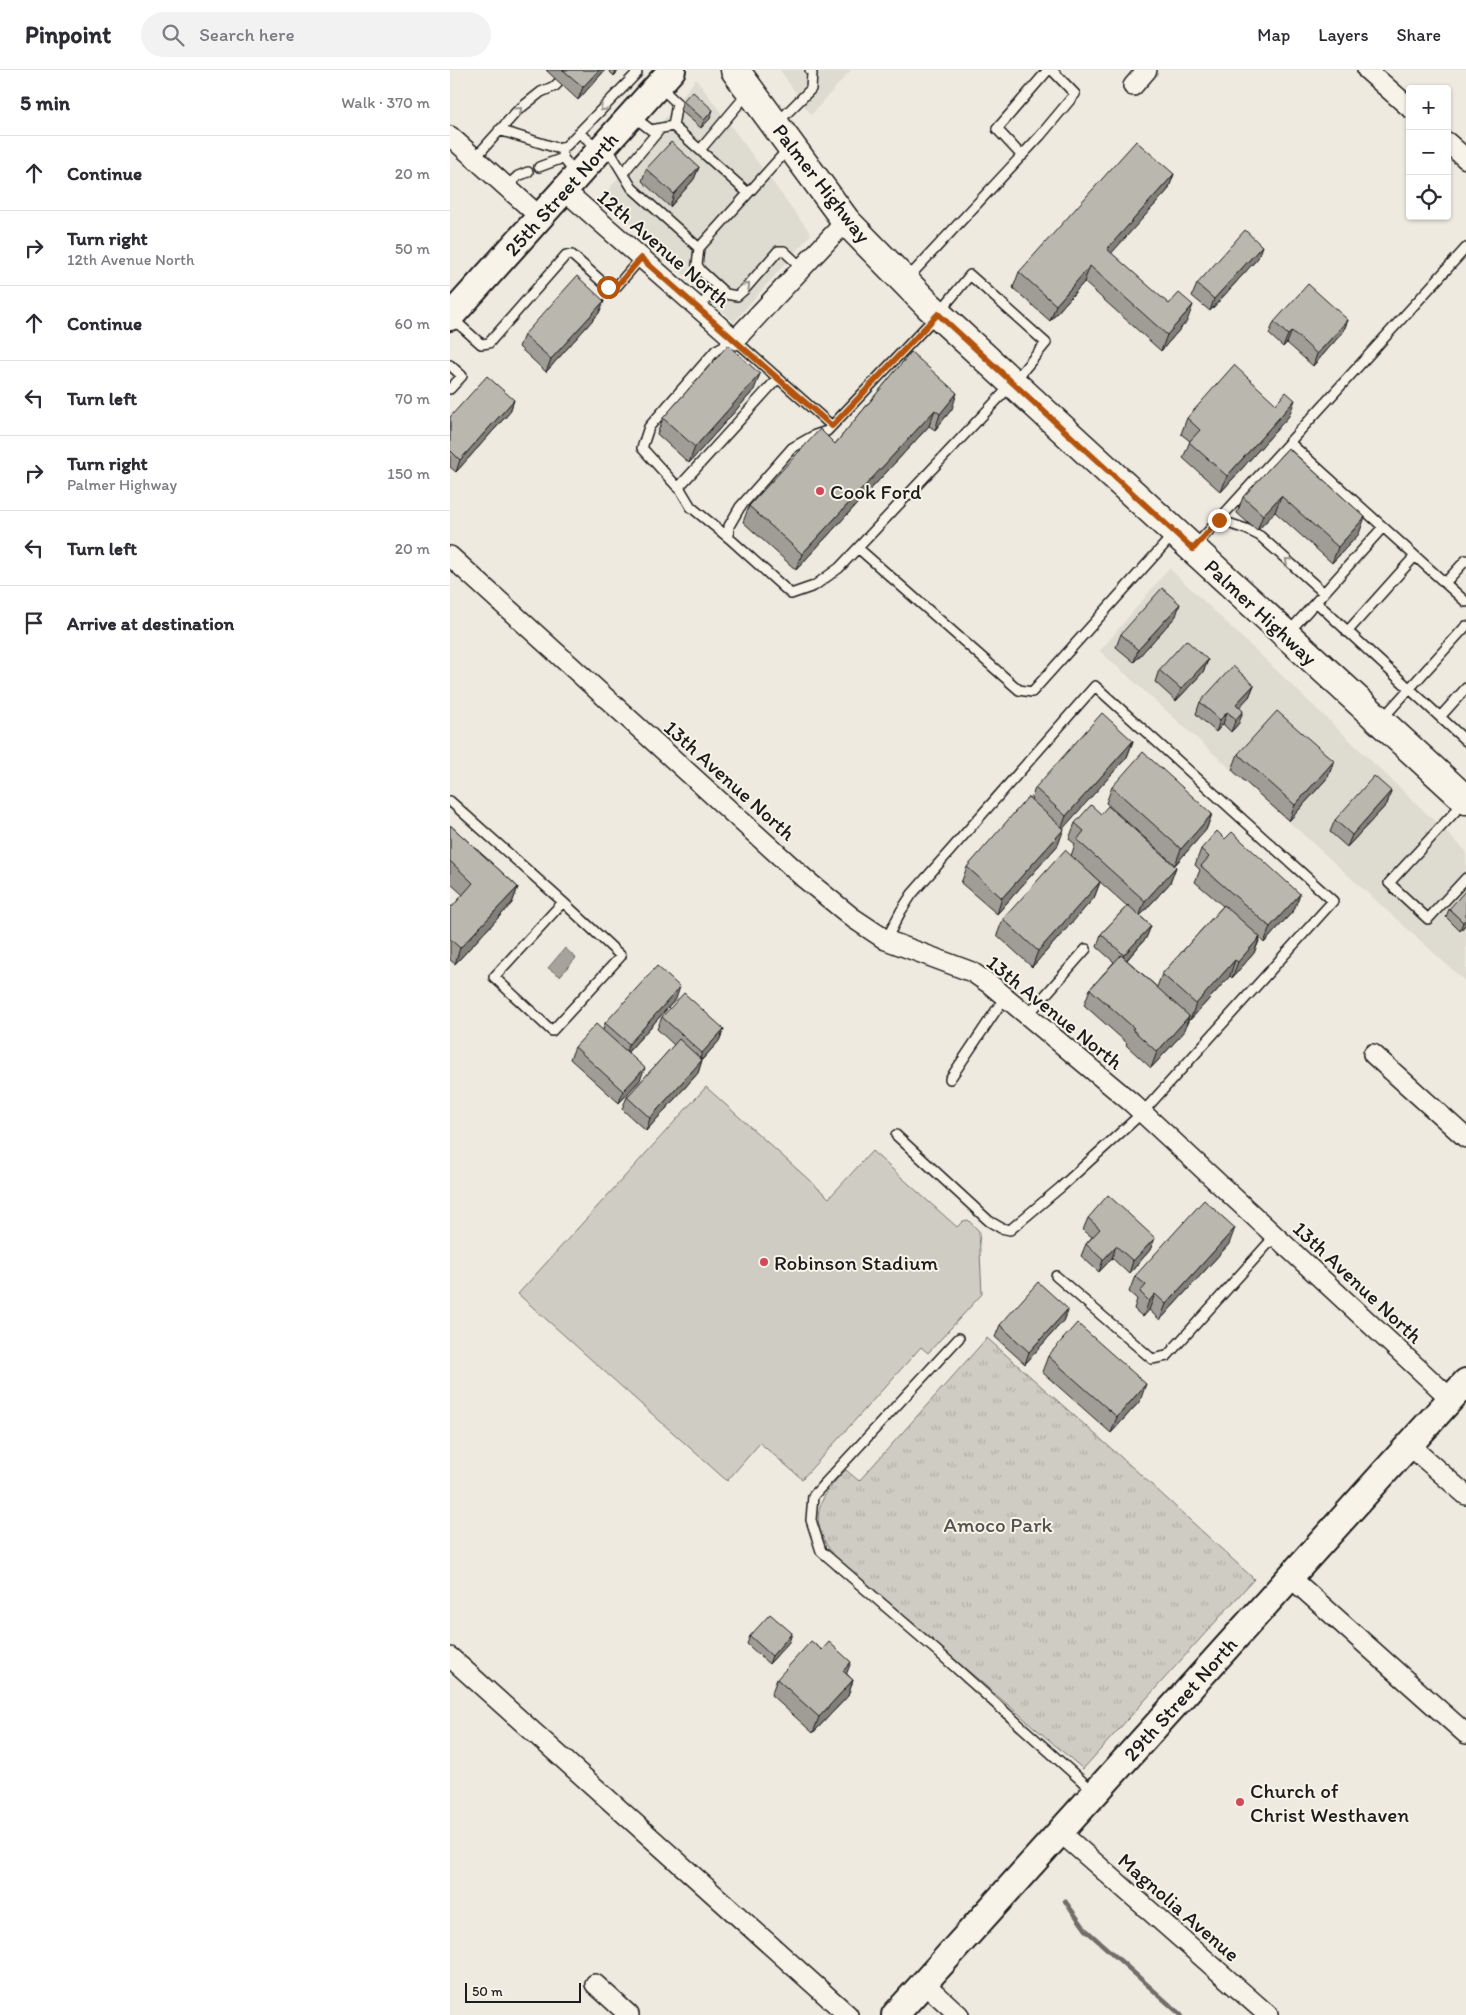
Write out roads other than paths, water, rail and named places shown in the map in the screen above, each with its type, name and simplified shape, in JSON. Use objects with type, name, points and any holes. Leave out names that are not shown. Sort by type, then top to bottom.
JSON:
[{"type":"main road","name":"Palmer Highway","points":[[742,80],[846,221],[938,314],[1466,800]]},
{"type":"street","points":[[1133,86],[1147,70]]},
{"type":"street","points":[[1367,70],[1406,104]]},
{"type":"street","name":"25th Street North","points":[[450,317],[540,217],[568,175],[603,147],[632,115],[647,81]]},
{"type":"street","points":[[450,136],[540,217]]},
{"type":"street","points":[[1451,146],[1466,159]]},
{"type":"street","name":"12th Avenue North","points":[[568,175],[641,258],[735,340]]},
{"type":"street","points":[[735,340],[846,221]]},
{"type":"street","name":"13th Avenue North","points":[[450,556],[804,878],[853,918],[886,940],[972,972],[1006,997],[1142,1113],[1276,1236],[1458,1391]]},
{"type":"street","points":[[1373,1054],[1466,1138]]},
{"type":"street","name":"29th Street North","points":[[895,2015],[1458,1391]]},
{"type":"street","points":[[1410,1445],[1466,1495]]},
{"type":"street","points":[[1290,1577],[1466,1734]]},
{"type":"street","points":[[450,1656],[848,2015]]},
{"type":"street","name":"Magnolia Avenue","points":[[1060,1832],[1268,2015]]},
{"type":"street","points":[[924,1983],[959,2015]]},
{"type":"street","points":[[595,1984],[629,2015]]},
{"type":"lane","points":[[802,268],[784,251],[778,251],[737,296],[726,294],[701,272],[697,265],[699,248],[748,194],[811,89],[812,73],[810,70]]},
{"type":"lane","points":[[1022,156],[998,130],[1048,70]]},
{"type":"lane","points":[[906,281],[1022,156],[1075,94],[1052,70]]},
{"type":"lane","points":[[700,150],[742,80]]},
{"type":"lane","points":[[499,130],[557,148],[566,146],[579,133],[647,81],[677,103],[673,126]]},
{"type":"lane","points":[[475,158],[517,110],[541,92],[559,82]]},
{"type":"lane","points":[[632,115],[651,130],[673,126]]},
{"type":"lane","points":[[673,126],[748,194]]},
{"type":"lane","points":[[623,173],[661,128]]},
{"type":"lane","points":[[579,133],[603,147],[632,188],[699,248]]},
{"type":"lane","points":[[539,167],[568,175],[561,147]]},
{"type":"lane","points":[[506,187],[518,176],[528,172]]},
{"type":"lane","points":[[858,548],[1019,690],[1032,692],[1184,540],[1219,520],[1466,248]]},
{"type":"lane","points":[[450,317],[481,344],[489,343],[566,255],[572,255],[608,287],[616,287],[641,258]]},
{"type":"lane","points":[[729,538],[729,526],[740,507],[792,448],[815,435],[828,431],[938,314],[970,275],[1046,343],[1013,383],[839,568],[814,586],[791,594],[729,538],[691,507],[678,488],[642,448],[649,427],[716,350],[735,340],[832,426]]},
{"type":"lane","points":[[699,308],[717,286]]},
{"type":"lane","points":[[450,365],[462,376],[450,389]]},
{"type":"lane","points":[[678,488],[778,378]]},
{"type":"lane","points":[[1290,442],[1466,602]]},
{"type":"lane","points":[[1219,520],[1260,536],[1324,593]]},
{"type":"lane","points":[[1286,635],[1383,527]]},
{"type":"lane","points":[[1347,632],[1415,556]]},
{"type":"lane","points":[[1445,583],[1466,560]]},
{"type":"lane","points":[[1316,602],[1466,741]]},
{"type":"lane","points":[[1380,721],[1466,626]]},
{"type":"lane","points":[[886,940],[901,910],[912,894],[1095,686],[1333,901],[1142,1113],[1010,1230],[1001,1228],[989,1221],[896,1136]]},
{"type":"lane","points":[[1440,717],[1466,688]]},
{"type":"lane","points":[[1466,800],[1389,882],[1428,919],[1466,878]]},
{"type":"lane","points":[[450,801],[563,902],[621,956],[552,1031],[494,977],[563,902]]},
{"type":"lane","points":[[1027,1016],[1086,950]]},
{"type":"lane","points":[[950,1079],[1006,997]]},
{"type":"lane","points":[[1056,1276],[1152,1359],[1160,1358],[1167,1356],[1276,1236]]},
{"type":"lane","points":[[959,1338],[813,1496],[811,1520],[821,1551],[937,1651],[1095,1793]]},
{"type":"waterway","points":[[1065,1901],[1086,1930],[1181,2015]]},
{"type":"place","name":"Cook Ford","points":[[820,491]]},
{"type":"place","name":"Robinson Stadium","points":[[764,1262]]},
{"type":"place","name":"Church of Christ Westhaven","points":[[1240,1802]]},
{"type":"park label","name":"Amoco Park","points":[[998,1524]]}]
